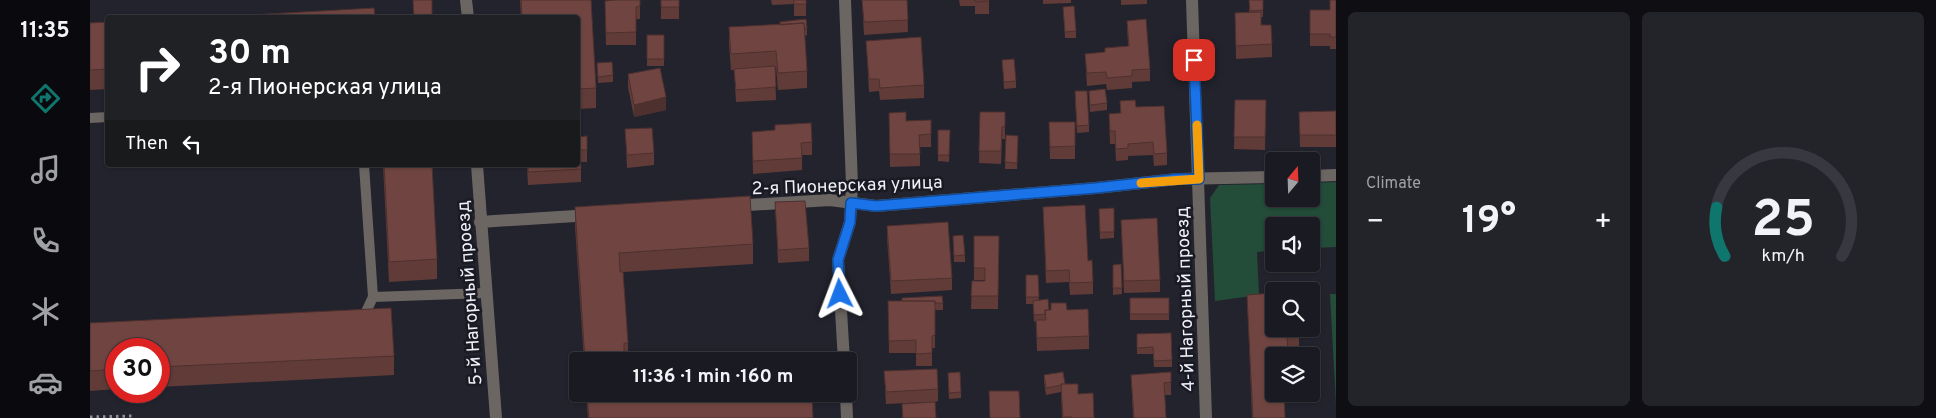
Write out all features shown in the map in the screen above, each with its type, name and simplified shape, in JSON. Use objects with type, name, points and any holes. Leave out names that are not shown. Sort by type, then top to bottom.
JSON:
[{"type":"street","points":[[466,0],[468,15]]},
{"type":"street","points":[[843,352],[838,260],[850,222],[851,203],[845,0]]},
{"type":"street","name":"4-й Нагорный проезд","points":[[1192,0],[1206,418]]},
{"type":"street","name":"5-й Нагорный проезд","points":[[477,167],[496,418]]},
{"type":"street","points":[[1320,176],[1336,175]]},
{"type":"street","name":"2-я Пионерская улица","points":[[720,207],[830,200],[876,206],[1096,188],[1177,179],[1265,177]]},
{"type":"street","points":[[480,222],[601,214]]},
{"type":"street","points":[[846,402],[847,418]]},
{"type":"lane","points":[[90,118],[105,117]]},
{"type":"lane","points":[[344,317],[364,316],[373,297],[364,167]]},
{"type":"lane","points":[[373,297],[486,293]]},
{"type":"path","points":[[90,417],[132,416],[133,418]]},
{"type":"green space","points":[[1336,182],[1336,247],[1320,248],[1320,217],[1265,217],[1265,251],[1257,252],[1259,295],[1215,301],[1210,198],[1219,185],[1265,184],[1265,208],[1320,208],[1320,183]]},
{"type":"green space","points":[[1330,294],[1336,294],[1336,405]]},
{"type":"building","points":[[413,0],[432,0],[432,15],[414,15]]},
{"type":"building","points":[[521,0],[591,0],[596,88],[580,89],[580,15],[522,15]]},
{"type":"building","points":[[640,0],[640,6],[636,7],[636,32],[606,33],[605,1]]},
{"type":"building","points":[[661,0],[679,0],[679,7],[661,7]]},
{"type":"building","points":[[794,0],[806,0],[806,4],[794,4]]},
{"type":"building","points":[[862,0],[907,0],[908,20],[864,22]]},
{"type":"building","points":[[975,0],[989,0],[989,1],[975,2]]},
{"type":"building","points":[[1249,0],[1263,0],[1263,10],[1250,11]]},
{"type":"building","points":[[1330,0],[1336,0],[1336,37],[1330,37],[1330,34],[1310,34],[1310,10],[1330,10]]},
{"type":"building","points":[[1074,6],[1076,31],[1065,32],[1063,7]]},
{"type":"building","points":[[374,8],[375,15],[249,15]]},
{"type":"building","points":[[1261,12],[1261,25],[1271,25],[1272,44],[1236,46],[1235,13]]},
{"type":"building","points":[[806,19],[807,29],[805,29],[804,23],[780,25],[780,22]]},
{"type":"building","points":[[1146,19],[1150,69],[1132,70],[1132,76],[1107,78],[1106,72],[1087,73],[1085,54],[1105,52],[1105,48],[1129,46],[1127,21]]},
{"type":"building","points":[[105,22],[105,69],[90,70],[90,23]]},
{"type":"building","points":[[804,23],[807,71],[778,73],[776,51],[731,54],[729,27]]},
{"type":"building","points":[[647,35],[664,35],[664,59],[647,59]]},
{"type":"building","points":[[921,37],[924,85],[880,88],[879,79],[869,79],[866,41]]},
{"type":"building","points":[[1014,59],[1016,81],[1004,82],[1002,60]]},
{"type":"building","points":[[612,62],[613,75],[598,77],[597,63]]},
{"type":"building","points":[[775,66],[776,87],[736,90],[734,69]]},
{"type":"building","points":[[660,68],[666,97],[634,105],[628,74]]},
{"type":"building","points":[[1105,89],[1107,103],[1090,105],[1089,91]]},
{"type":"building","points":[[1075,91],[1087,91],[1089,125],[1077,126]]},
{"type":"building","points":[[1135,100],[1136,107],[1164,106],[1167,153],[1154,154],[1153,142],[1128,144],[1128,148],[1116,149],[1115,131],[1110,131],[1109,114],[1121,113],[1120,101]]},
{"type":"building","points":[[1235,100],[1266,100],[1265,137],[1234,137]]},
{"type":"building","points":[[1336,111],[1336,135],[1300,135],[1299,112]]},
{"type":"building","points":[[906,112],[906,121],[931,120],[931,134],[919,135],[920,154],[890,154],[889,113]]},
{"type":"building","points":[[980,112],[1005,112],[1001,151],[979,151]]},
{"type":"building","points":[[1049,122],[1075,122],[1075,146],[1050,147]]},
{"type":"building","points":[[811,123],[812,142],[801,143],[802,158],[753,161],[752,132],[775,130],[775,125]]},
{"type":"building","points":[[652,128],[654,153],[627,155],[625,129]]},
{"type":"building","points":[[938,130],[950,130],[949,155],[938,155]]},
{"type":"building","points":[[1006,135],[1018,136],[1017,163],[1005,162]]},
{"type":"building","points":[[587,136],[587,150],[580,150],[580,137]]},
{"type":"building","points":[[580,150],[581,169],[528,172],[528,167],[580,167]]},
{"type":"building","points":[[384,167],[432,167],[437,259],[389,262]]},
{"type":"building","points":[[750,196],[753,244],[619,253],[620,272],[623,272],[628,343],[624,343],[624,352],[584,352],[575,207]]},
{"type":"building","points":[[805,201],[809,248],[778,250],[775,202]]},
{"type":"building","points":[[1085,205],[1088,261],[1092,260],[1093,282],[1070,283],[1069,270],[1046,271],[1043,207]]},
{"type":"building","points":[[1114,208],[1114,232],[1100,232],[1099,209]]},
{"type":"building","points":[[1157,218],[1160,280],[1124,281],[1121,220]]},
{"type":"building","points":[[948,222],[952,278],[891,281],[887,226]]},
{"type":"building","points":[[963,235],[965,255],[954,256],[953,236]]},
{"type":"building","points":[[974,236],[999,236],[998,296],[971,296],[972,281],[985,281],[985,268],[974,268]]},
{"type":"building","points":[[1121,264],[1122,288],[1113,288],[1113,265]]},
{"type":"building","points":[[1026,275],[1038,275],[1039,297],[1026,297]]},
{"type":"building","points":[[1265,294],[1265,337],[1287,337],[1288,347],[1265,347],[1265,402],[1284,402],[1285,418],[1253,418],[1247,295]]},
{"type":"building","points":[[942,296],[943,303],[935,303],[935,301],[902,301],[902,298]]},
{"type":"building","points":[[1130,298],[1169,298],[1169,314],[1130,314]]},
{"type":"building","points":[[1048,299],[1049,310],[1045,310],[1045,314],[1034,315],[1033,301]]},
{"type":"building","points":[[888,301],[935,301],[935,335],[932,336],[932,353],[916,354],[916,340],[889,341]]},
{"type":"building","points":[[1051,303],[1066,303],[1067,310],[1088,309],[1089,336],[1037,338],[1036,320],[1046,320],[1045,310],[1051,310]]},
{"type":"building","points":[[391,308],[394,356],[170,366],[170,338],[105,338],[105,370],[90,371],[90,323]]},
{"type":"building","points":[[1171,333],[1172,360],[1154,361],[1153,347],[1137,348],[1137,334]]},
{"type":"building","points":[[937,369],[938,389],[886,392],[884,371]]},
{"type":"building","points":[[960,372],[961,392],[949,393],[948,373]]},
{"type":"building","points":[[1063,372],[1065,384],[1046,388],[1044,375]]},
{"type":"building","points":[[1171,372],[1171,382],[1164,383],[1166,418],[1134,418],[1131,375]]},
{"type":"building","points":[[1061,384],[1078,384],[1078,394],[1093,393],[1094,418],[1063,417]]},
{"type":"building","points":[[989,391],[1019,391],[1020,418],[990,418]]},
{"type":"building","points":[[588,402],[812,402],[813,418],[589,418]]},
{"type":"building","points":[[935,402],[936,418],[903,418],[902,404]]},
{"type":"slow traffic","points":[[1141,183],[1177,179],[1199,179],[1197,125]]},
{"type":"route","points":[[840,294],[838,260],[850,222],[851,203],[876,206],[1096,188],[1177,179],[1199,179],[1194,60]]}]
